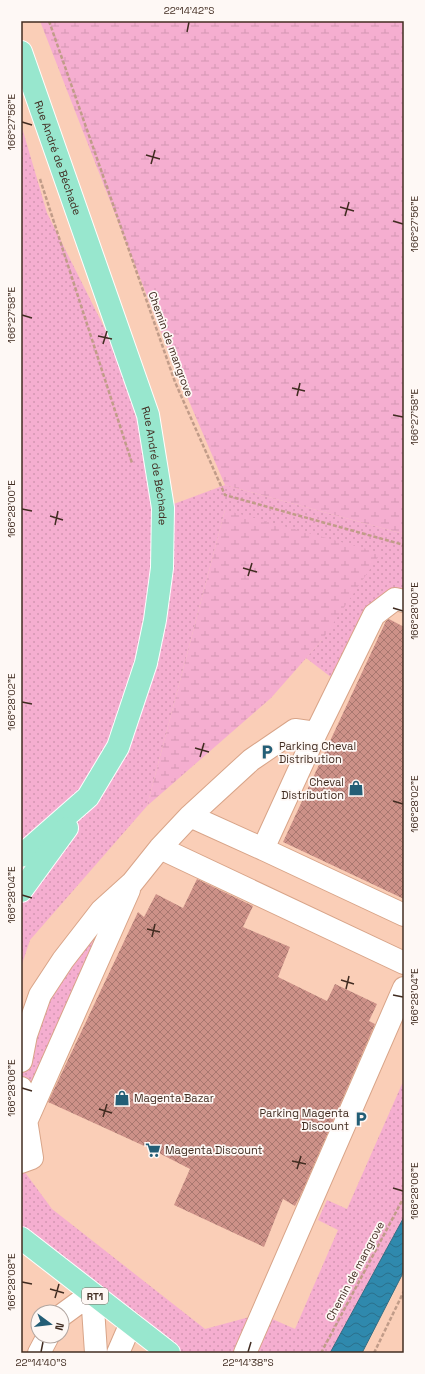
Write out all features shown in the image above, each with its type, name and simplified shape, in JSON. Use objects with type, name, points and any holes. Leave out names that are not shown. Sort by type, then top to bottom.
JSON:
[{"type":"main road","name":"Rue André de Béchade","points":[[21,52],[148,415],[163,508],[162,568],[156,620],[146,663],[118,747],[88,797],[21,856]]},
{"type":"main road","points":[[21,892],[43,863],[88,797]]},
{"type":"main road","name":"RT1","points":[[21,1238],[169,1353]]},
{"type":"lane","points":[[263,849],[316,734],[374,615],[395,599],[404,601]]},
{"type":"lane","points":[[21,1061],[26,1035],[40,995],[63,960],[100,911],[132,883],[160,848],[190,816],[251,760],[295,730],[316,734]]},
{"type":"lane","points":[[190,816],[404,916]]},
{"type":"lane","points":[[160,848],[404,963]]},
{"type":"lane","points":[[26,1122],[132,883]]},
{"type":"lane","points":[[245,1353],[404,988]]},
{"type":"lane","points":[[21,1088],[26,1122],[27,1160]]},
{"type":"lane","points":[[70,1309],[92,1293]]},
{"type":"lane","points":[[92,1293],[96,1353]]},
{"type":"lane","points":[[118,1353],[131,1323]]},
{"type":"lane","points":[[39,1353],[44,1344]]},
{"type":"path","name":"Chemin de mangrove","points":[[49,21],[175,382],[225,495],[404,545]]},
{"type":"path","points":[[39,174],[133,466]]},
{"type":"path","name":"Chemin de mangrove","points":[[321,1353],[404,1197]]},
{"type":"path","points":[[374,1353],[404,1291]]},
{"type":"green space","points":[[40,21],[404,21],[404,534],[225,485],[179,378]]},
{"type":"green space","points":[[21,124],[47,213],[148,415],[163,508],[225,485],[404,534],[404,601],[395,599],[340,684],[306,658],[322,640],[225,510],[147,806],[30,940],[21,967]]},
{"type":"green space","points":[[225,510],[381,553],[322,640],[271,698],[147,806]]},
{"type":"green space","points":[[132,883],[26,1122],[21,1088],[21,1061],[40,995]]},
{"type":"green space","points":[[402,1084],[404,1084],[404,1217],[330,1353],[169,1353],[21,1237],[21,1167],[52,1209],[205,1329],[261,1314],[295,1329],[338,1230],[318,1220],[327,1200],[347,1209]]},
{"type":"water","points":[[404,1217],[404,1262],[402,1275],[362,1353],[330,1353]]},
{"type":"building","name":"Cheval Distribution","points":[[389,619],[404,627],[404,899],[283,842],[386,621]]},
{"type":"building","points":[[197,879],[253,906],[243,927],[290,947],[278,977],[327,1001],[335,984],[377,1004],[369,1021],[375,1024],[303,1190],[295,1206],[283,1199],[264,1247],[174,1205],[190,1169],[153,1150],[48,1102],[138,912],[144,917],[156,894],[183,908]]},
{"type":"place","name":"Parking Cheval Distribution","points":[[267,752]]},
{"type":"place","name":"Cheval Distribution","points":[[356,788]]},
{"type":"place","name":"Magenta Bazar","points":[[122,1098]]},
{"type":"place","name":"Parking Magenta Discount","points":[[361,1119]]},
{"type":"place","name":"Magenta Discount","points":[[153,1150]]}]
